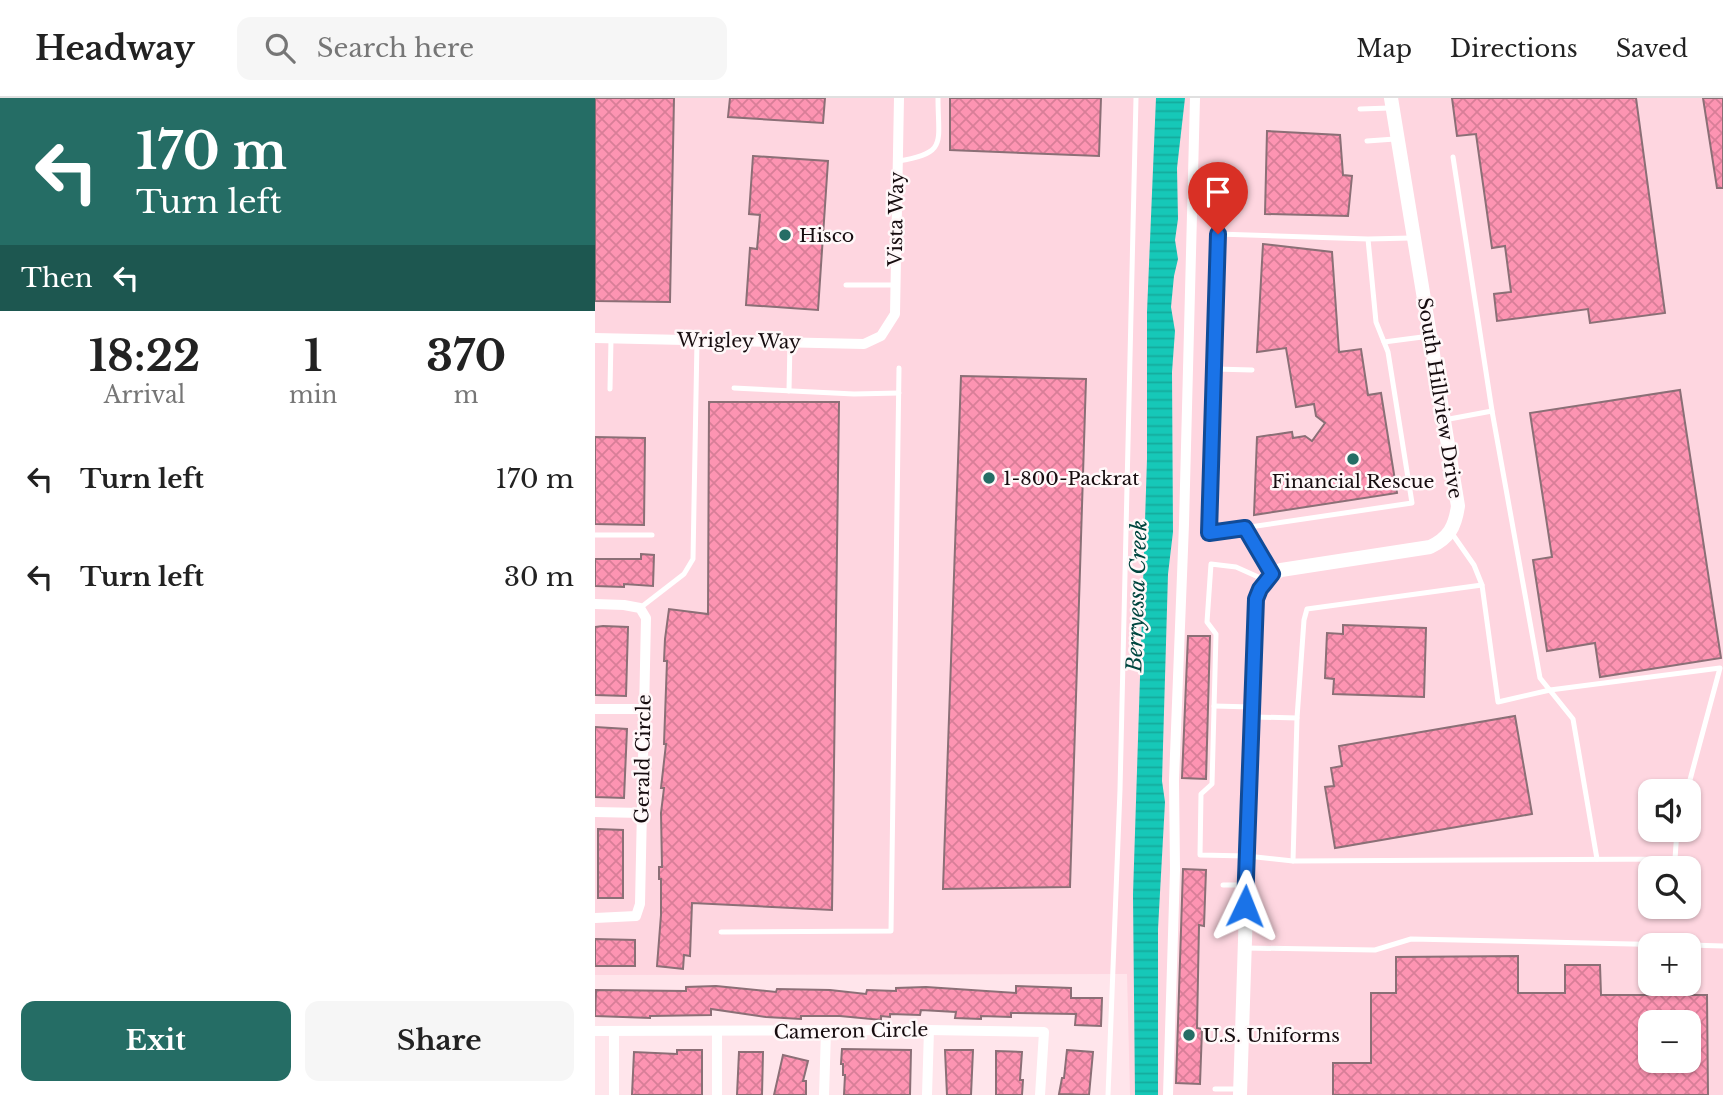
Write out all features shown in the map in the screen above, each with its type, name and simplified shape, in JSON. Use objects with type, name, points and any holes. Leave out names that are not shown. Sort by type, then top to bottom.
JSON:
[{"type":"street","name":"Vista Way","points":[[881,336],[895,314],[899,98]]},
{"type":"street","points":[[1168,1095],[1175,870],[1174,780],[1184,524],[1195,98]]},
{"type":"street","name":"South Hillview Drive","points":[[1392,103],[1458,506],[1451,532]]},
{"type":"street","name":"Wrigley Way","points":[[595,338],[864,344],[881,336]]},
{"type":"street","points":[[1240,1092],[1256,599],[1269,577],[1281,570],[1430,547],[1443,541],[1451,532]]},
{"type":"street","points":[[595,604],[641,608]]},
{"type":"street","name":"Gerald Circle","points":[[595,918],[636,916],[640,904],[646,618],[641,608]]},
{"type":"street","points":[[595,709],[644,709]]},
{"type":"street","points":[[595,812],[642,813]]},
{"type":"street","points":[[927,1095],[929,1030]]},
{"type":"street","name":"Cameron Circle","points":[[595,1031],[1044,1032],[1040,1095]]},
{"type":"street","points":[[614,1031],[614,1095]]},
{"type":"street","points":[[717,1032],[717,1095]]},
{"type":"street","points":[[824,1095],[826,1032]]},
{"type":"lane","points":[[898,161],[924,157],[934,149],[938,142],[939,98]]},
{"type":"lane","points":[[1108,1095],[1120,790],[1136,98]]},
{"type":"lane","points":[[1360,109],[1392,103]]},
{"type":"lane","points":[[1367,141],[1398,139]]},
{"type":"lane","points":[[1453,157],[1492,411],[1540,678],[1573,719],[1597,859]]},
{"type":"lane","points":[[1367,239],[1376,322],[1388,352],[1412,503],[1209,533],[1218,234],[1367,239],[1414,237]]},
{"type":"lane","points":[[846,285],[895,285]]},
{"type":"lane","points":[[1384,342],[1430,336]]},
{"type":"lane","points":[[610,388],[611,338]]},
{"type":"lane","points":[[641,608],[684,574],[693,559],[697,340]]},
{"type":"lane","points":[[789,391],[790,342]]},
{"type":"lane","points":[[721,932],[891,932],[899,368]]},
{"type":"lane","points":[[1214,369],[1252,370]]},
{"type":"lane","points":[[734,388],[899,393]]},
{"type":"lane","points":[[1444,421],[1492,411]]},
{"type":"lane","points":[[1245,528],[1269,577]]},
{"type":"lane","points":[[1451,532],[1474,565],[1482,585],[1498,702],[1550,690],[1720,668],[1690,779]]},
{"type":"lane","points":[[595,535],[652,535]]},
{"type":"lane","points":[[1269,577],[1236,567],[1211,564],[1207,622],[1216,634],[1212,784],[1201,794],[1200,855],[1293,861],[1675,859],[1676,842]]},
{"type":"lane","points":[[1293,861],[1297,718],[1307,609],[1482,585]]},
{"type":"lane","points":[[1214,706],[1297,718]]},
{"type":"lane","points":[[1223,885],[1246,885]]},
{"type":"lane","points":[[1243,948],[1375,950],[1412,939],[1638,944]]},
{"type":"lane","points":[[1701,945],[1723,946]]},
{"type":"lane","points":[[1215,1089],[1240,1092]]},
{"type":"shaded area","points":[[595,98],[1723,98],[1723,1095],[1130,1095],[1127,974],[595,975]]},
{"type":"shaded area","points":[[1156,98],[1185,98],[1177,168],[1178,219],[1175,240],[1178,259],[1171,307],[1175,331],[1172,372],[1173,532],[1168,574],[1162,781],[1165,802],[1158,929],[1158,1095],[1135,1095],[1133,895],[1147,459],[1147,312]]},
{"type":"building","points":[[595,98],[674,98],[670,302],[595,301]]},
{"type":"building","points":[[730,98],[825,98],[823,123],[728,117]]},
{"type":"building","points":[[950,98],[1101,98],[1099,156],[950,150]]},
{"type":"building","points":[[1452,98],[1636,98],[1665,313],[1590,323],[1588,309],[1497,321],[1494,294],[1511,292],[1505,246],[1492,248],[1476,134],[1457,136]]},
{"type":"building","points":[[1703,98],[1723,98],[1723,188],[1717,188]]},
{"type":"building","points":[[1267,131],[1340,135],[1343,175],[1352,176],[1348,216],[1265,214]]},
{"type":"building","points":[[753,156],[828,161],[818,310],[746,305],[750,248],[757,249],[760,215],[749,214]]},
{"type":"building","points":[[1263,244],[1332,252],[1339,352],[1361,349],[1368,395],[1381,393],[1397,493],[1254,515],[1257,437],[1292,432],[1293,438],[1305,436],[1312,441],[1325,423],[1316,416],[1314,404],[1296,407],[1286,348],[1257,352]]},
{"type":"building","points":[[961,376],[1086,379],[1070,887],[943,889]]},
{"type":"building","points":[[1680,390],[1721,658],[1600,677],[1595,643],[1547,651],[1533,560],[1552,557],[1530,413]]},
{"type":"building","points":[[709,402],[839,402],[832,910],[692,903],[690,956],[684,955],[683,969],[657,966],[664,788],[661,788],[666,744],[665,639],[669,609],[708,614]]},
{"type":"building","points":[[595,437],[645,438],[644,525],[595,524]]},
{"type":"building","points":[[641,554],[654,555],[653,586],[595,586],[595,559],[641,559]]},
{"type":"building","points":[[1343,625],[1426,628],[1424,697],[1333,694],[1334,679],[1325,678],[1327,633],[1343,634]]},
{"type":"building","points":[[595,627],[628,627],[626,696],[595,695]]},
{"type":"building","points":[[1188,636],[1210,636],[1206,779],[1182,778]]},
{"type":"building","points":[[1515,716],[1532,814],[1335,848],[1325,787],[1334,786],[1331,768],[1342,766],[1339,746]]},
{"type":"building","points":[[595,727],[627,729],[624,798],[595,797]]},
{"type":"building","points":[[598,829],[623,830],[623,898],[598,898]]},
{"type":"building","points":[[1183,869],[1206,870],[1204,926],[1199,925],[1197,1028],[1202,1029],[1200,1084],[1176,1083]]},
{"type":"building","points":[[595,939],[635,940],[635,966],[595,966]]},
{"type":"building","points":[[1518,956],[1518,993],[1565,993],[1565,965],[1600,965],[1601,995],[1707,995],[1708,1095],[1333,1095],[1333,1063],[1371,1063],[1371,993],[1396,993],[1396,957]]},
{"type":"building","points":[[716,986],[776,992],[777,989],[830,990],[866,994],[867,990],[896,991],[896,988],[926,987],[1016,993],[1016,986],[1071,988],[1071,998],[1102,998],[1101,1026],[1075,1025],[1076,1014],[1011,1013],[1011,1017],[981,1016],[981,1019],[955,1018],[956,1012],[921,1010],[920,1015],[890,1014],[890,1017],[881,1016],[881,1020],[840,1016],[801,1016],[801,1019],[766,1017],[711,1009],[711,1015],[650,1018],[595,1016],[596,990],[686,991],[686,987]]},
{"type":"building","points":[[842,1049],[911,1050],[910,1095],[844,1095]]},
{"type":"building","points":[[677,1050],[702,1050],[702,1095],[632,1095],[634,1052],[677,1054]]},
{"type":"building","points":[[945,1050],[973,1050],[971,1095],[947,1095]]},
{"type":"building","points":[[1067,1050],[1093,1052],[1089,1095],[1059,1094]]},
{"type":"building","points":[[996,1051],[1022,1052],[1022,1095],[996,1095]]},
{"type":"building","points":[[739,1052],[763,1052],[762,1095],[737,1095]]},
{"type":"building","points":[[783,1055],[808,1061],[803,1081],[806,1081],[806,1095],[774,1095]]},
{"type":"place","name":"Hisco","points":[[785,235]]},
{"type":"place","name":"Financial Rescue","points":[[1353,459]]},
{"type":"place","name":"1-800-Packrat","points":[[989,478]]},
{"type":"place","name":"U.S. Uniforms","points":[[1189,1035]]},
{"type":"route","points":[[1218,234],[1209,533],[1245,528],[1272,574],[1265,580],[1256,599],[1245,906]]},
{"type":"water label","name":"Berryessa Creek","points":[[1137,596]]}]
